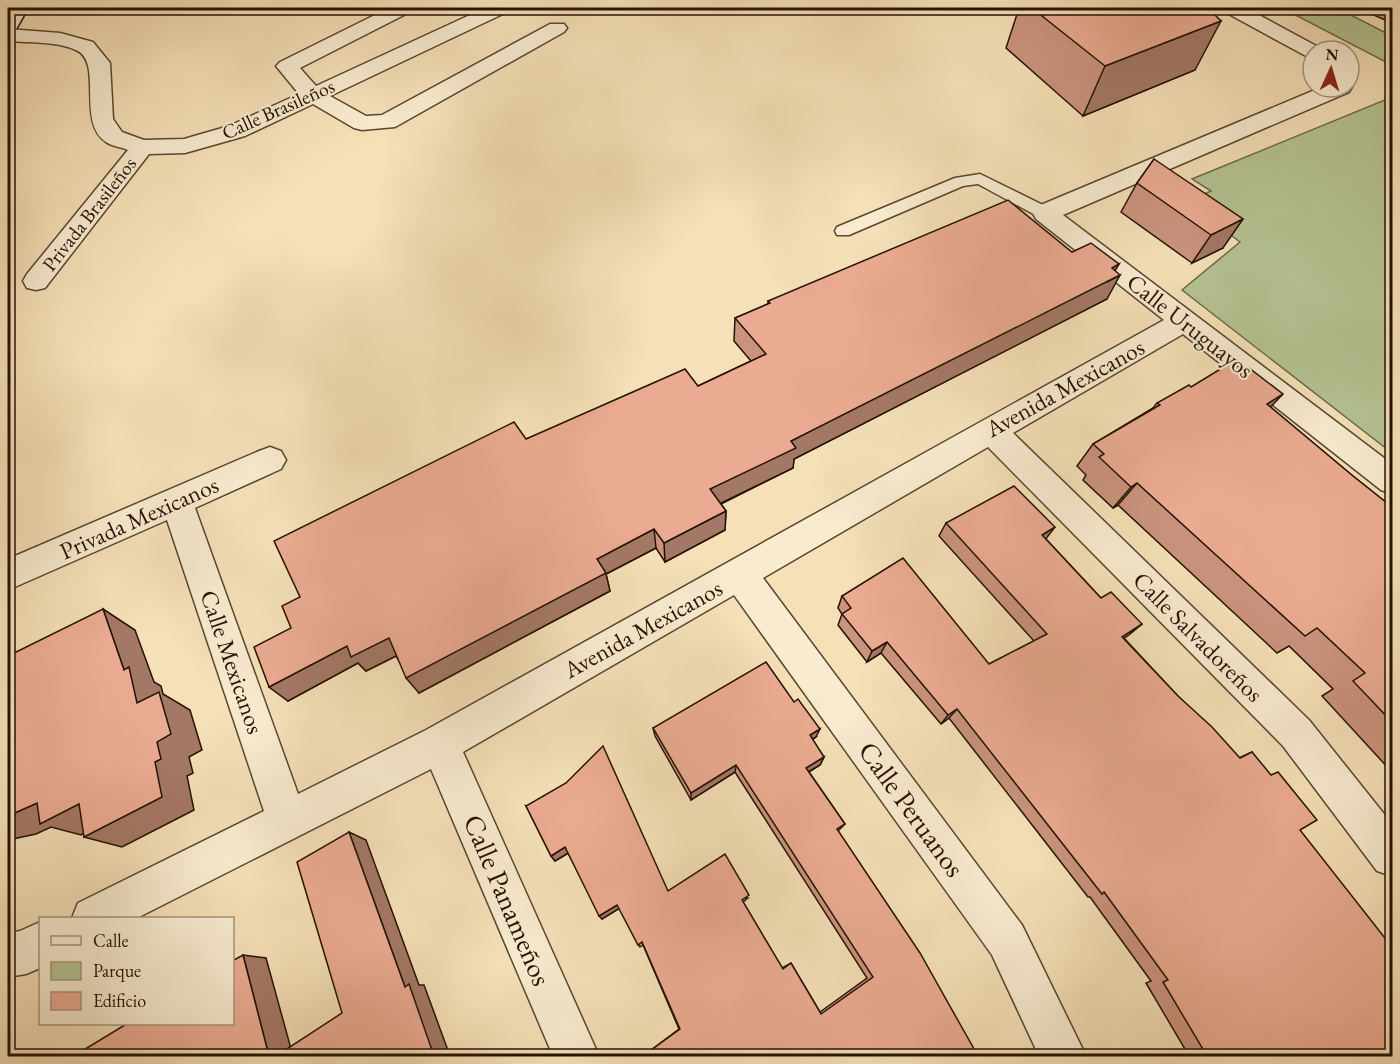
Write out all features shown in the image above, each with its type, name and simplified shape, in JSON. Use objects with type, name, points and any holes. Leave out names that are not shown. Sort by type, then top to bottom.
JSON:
[{"type":"street","points":[[8,27],[18,8]]},
{"type":"street","name":"Calle Brasileños","points":[[8,35],[60,39],[86,46],[99,63],[102,119],[113,137],[142,147],[185,146],[237,131],[311,94],[500,8]]},
{"type":"street","points":[[1232,8],[1301,45]]},
{"type":"street","points":[[397,11],[287,66],[311,94],[362,123],[387,122],[557,28]]},
{"type":"street","points":[[1045,213],[1313,99]]},
{"type":"street","name":"Privada Brasileños","points":[[36,281],[142,147]]},
{"type":"street","name":"Calle Uruguayos","points":[[1045,213],[1392,481]]},
{"type":"street","name":"Avenida Mexicanos","points":[[95,917],[440,744],[1184,321]]},
{"type":"street","name":"Calle Salvadoreños","points":[[990,430],[1296,734],[1392,856]]},
{"type":"street","name":"Privada Mexicanos","points":[[8,575],[177,503],[270,460]]},
{"type":"street","name":"Calle Mexicanos","points":[[177,503],[288,822]]},
{"type":"street","name":"Calle Peruanos","points":[[740,575],[1007,940],[1063,1056]]},
{"type":"street","name":"Calle Panameños","points":[[440,744],[576,1056]]},
{"type":"street","points":[[8,955],[26,952],[39,945]]},
{"type":"lane","points":[[843,231],[960,181],[980,179],[1045,213]]},
{"type":"green space","points":[[1282,8],[1337,8],[1392,36],[1392,71],[1388,63],[1361,49],[1361,39],[1342,39]]},
{"type":"green space","points":[[1392,97],[1392,453],[1182,290],[1240,242],[1187,202],[1211,191],[1192,179]]},
{"type":"building","points":[[1032,8],[1208,8],[1221,21],[1105,66]]},
{"type":"building","points":[[1154,159],[1243,219],[1211,235],[1137,183]]},
{"type":"building","points":[[1008,200],[1072,252],[1091,243],[1119,264],[1112,268],[1120,275],[791,441],[796,448],[710,489],[726,511],[664,543],[654,529],[597,559],[606,573],[406,678],[389,638],[351,657],[347,646],[269,687],[254,647],[291,628],[282,606],[300,597],[274,541],[514,422],[526,439],[685,369],[698,386],[766,354],[735,318],[770,303],[768,301]]},
{"type":"building","points":[[1232,362],[1244,371],[1249,368],[1283,394],[1267,404],[1392,507],[1392,722],[1353,681],[1365,673],[1317,628],[1305,636],[1137,483],[1131,487],[1099,457],[1104,454],[1093,444],[1160,405],[1157,403],[1189,385],[1191,387]]},
{"type":"building","points":[[1014,486],[1055,527],[1042,535],[1101,598],[1111,592],[1142,624],[1122,637],[1240,758],[1252,752],[1271,775],[1278,772],[1317,820],[1300,830],[1392,947],[1392,1056],[1207,1056],[1163,982],[1168,980],[1104,892],[1102,894],[957,709],[948,715],[887,642],[872,651],[842,614],[851,608],[842,596],[903,558],[989,664],[1047,634],[946,523]]},
{"type":"building","points":[[103,609],[124,670],[129,667],[137,703],[159,692],[171,734],[157,742],[161,759],[155,762],[162,797],[84,837],[79,804],[40,824],[37,803],[8,816],[8,656]]},
{"type":"building","points":[[766,662],[794,702],[798,699],[820,729],[810,735],[824,757],[806,768],[845,824],[837,829],[920,953],[978,1056],[916,1056],[915,1054],[912,1056],[643,1056],[680,1029],[642,942],[638,945],[617,905],[599,916],[565,847],[551,856],[526,806],[566,783],[603,746],[668,891],[725,854],[749,895],[742,900],[783,969],[791,963],[821,1014],[873,977],[736,765],[691,793],[653,728]]},
{"type":"building","points":[[349,832],[405,987],[409,984],[434,1056],[276,1056],[342,1013],[297,862]]},
{"type":"building","points":[[243,955],[269,1056],[77,1056],[125,1025],[234,1025],[234,960]]}]
